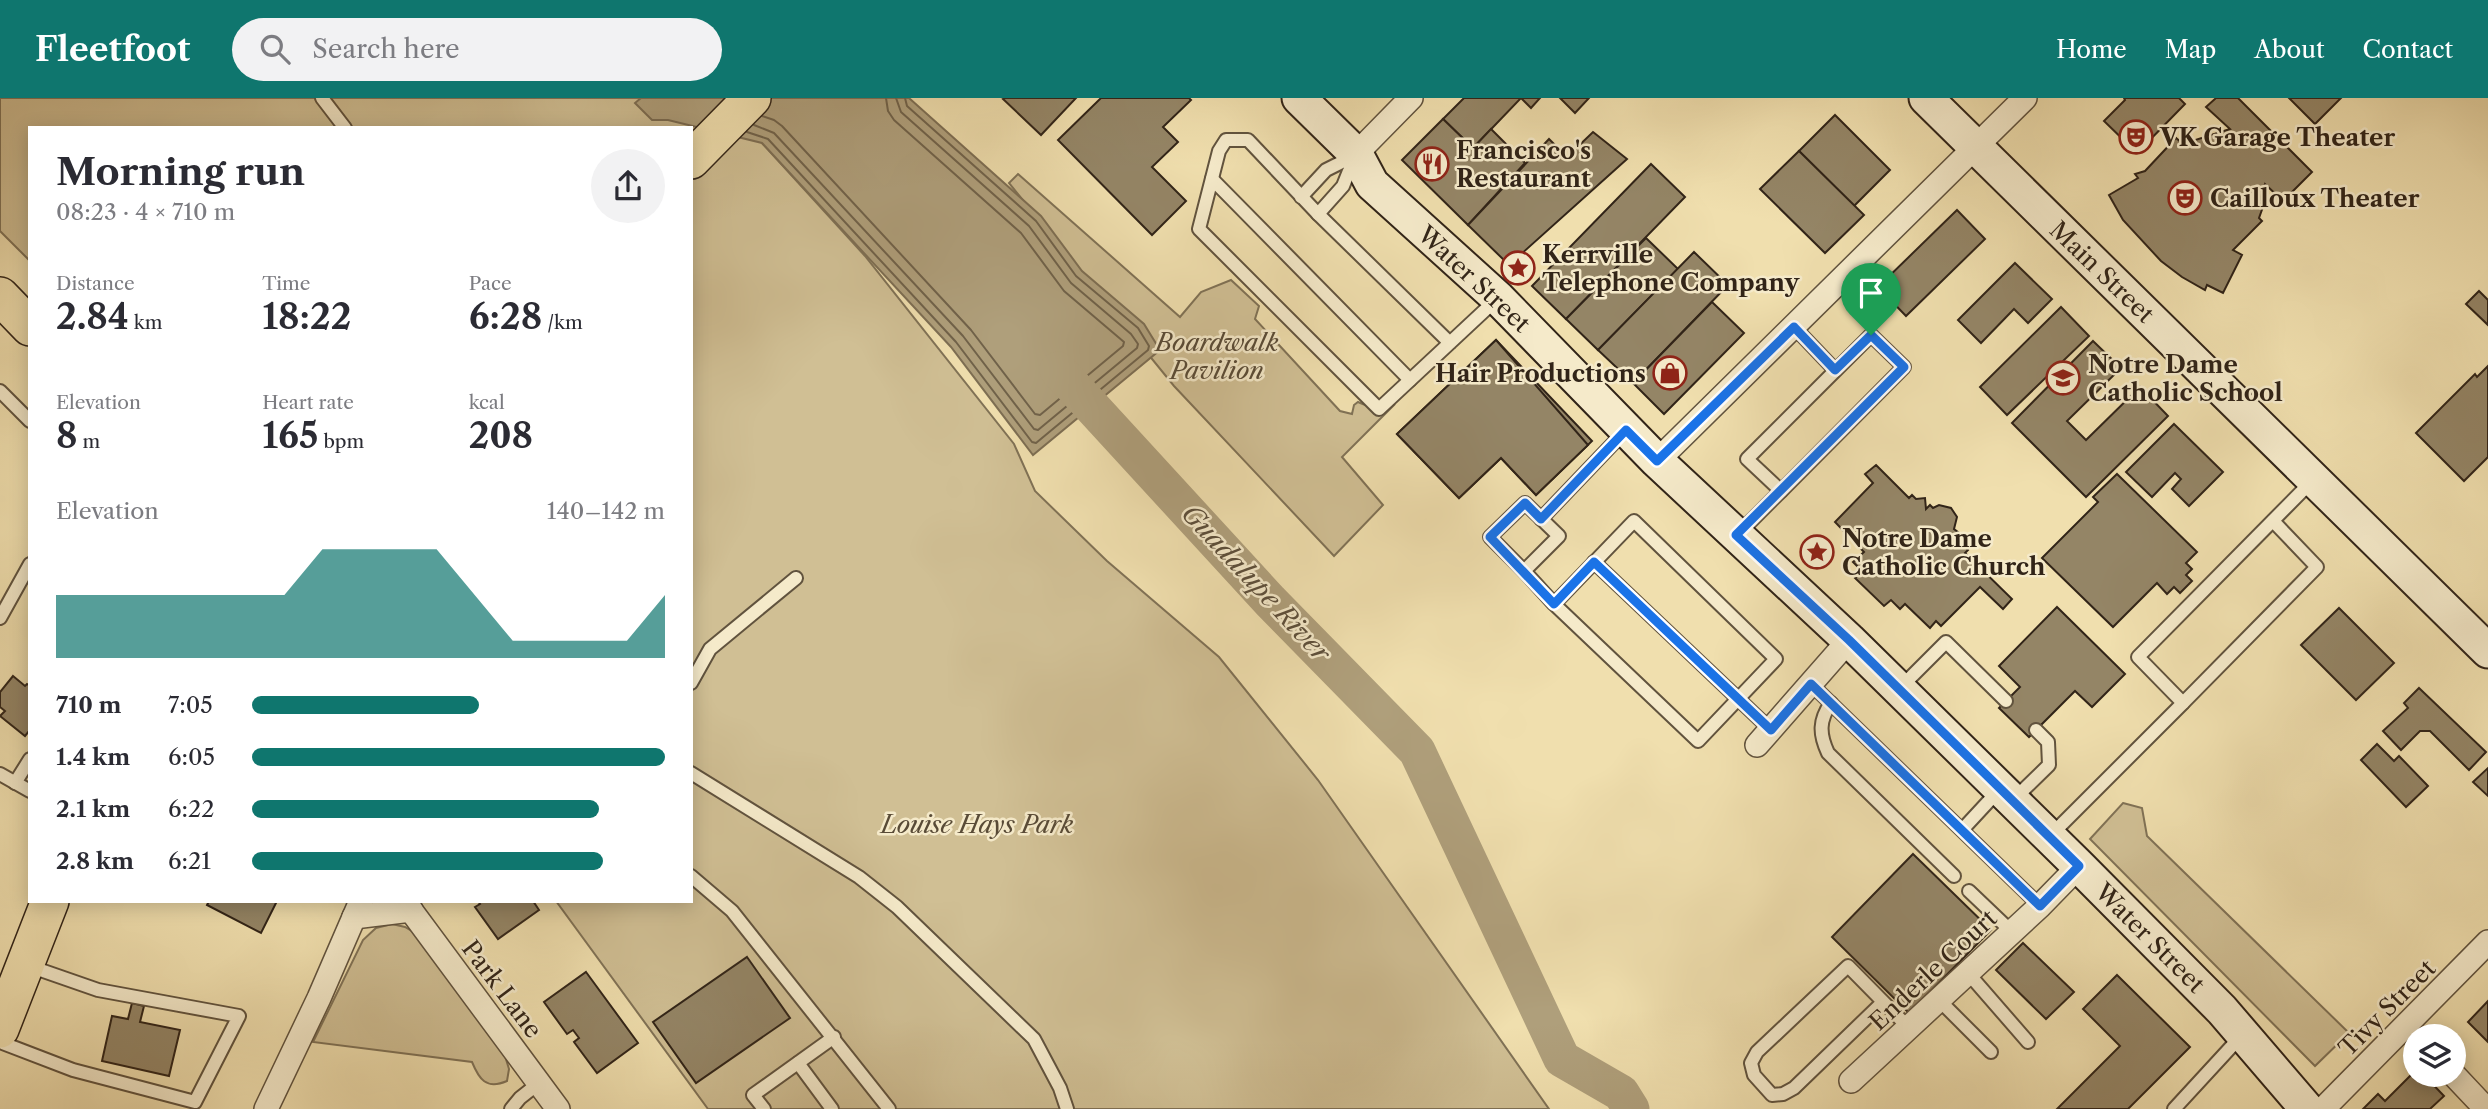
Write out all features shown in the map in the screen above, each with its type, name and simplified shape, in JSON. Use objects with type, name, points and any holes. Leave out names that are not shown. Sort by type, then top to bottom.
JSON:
[{"type":"main road","points":[[693,158],[752,98]]},
{"type":"main road","points":[[0,296],[28,325]]},
{"type":"main road","points":[[0,1029],[49,903]]},
{"type":"street","name":"Water Street","points":[[1299,98],[1356,154],[1372,184],[1497,299],[1657,461],[1849,640],[2079,866],[2243,1034],[2307,1109]]},
{"type":"street","points":[[1356,154],[1412,98]]},
{"type":"street","name":"Main Street","points":[[1926,98],[2488,651]]},
{"type":"street","points":[[1657,461],[2025,98]]},
{"type":"street","points":[[1764,737],[1849,640]]},
{"type":"street","name":"Enderle Court","points":[[1851,1081],[2040,906],[2079,866]]},
{"type":"street","points":[[266,1109],[357,909],[407,905]]},
{"type":"street","name":"Park Lane","points":[[407,905],[558,1109]]},
{"type":"street","name":"Tivy Street","points":[[2418,1024],[2488,942]]},
{"type":"street","name":"Tivy Street","points":[[2323,1109],[2403,1039]]},
{"type":"street","points":[[2465,1087],[2486,1109]]},
{"type":"lane","points":[[322,98],[343,126]]},
{"type":"lane","points":[[1450,343],[1301,197],[1248,140],[1226,140],[1220,151],[1199,229],[1378,409],[1410,380],[1450,343],[1497,299]]},
{"type":"lane","points":[[1301,197],[1326,170],[1356,154]]},
{"type":"lane","points":[[1318,214],[1343,186],[1356,154]]},
{"type":"lane","points":[[1212,179],[1410,380]]},
{"type":"lane","points":[[1794,327],[1835,370]]},
{"type":"lane","points":[[1736,535],[1781,491],[1904,367],[1871,335],[1747,459],[1781,491]]},
{"type":"lane","points":[[0,391],[28,419]]},
{"type":"lane","points":[[1541,519],[1626,430]]},
{"type":"lane","points":[[2183,703],[2138,657],[2314,480]]},
{"type":"lane","points":[[1524,571],[1559,536],[1525,503],[1490,537],[1554,604],[1698,741],[1776,659],[1634,521],[1554,604]]},
{"type":"lane","points":[[2049,837],[2317,567],[2273,521]]},
{"type":"lane","points":[[1594,562],[1739,698],[1764,737]]},
{"type":"lane","points":[[0,618],[28,568]]},
{"type":"lane","points":[[693,679],[709,649],[796,578]]},
{"type":"lane","points":[[1899,690],[1946,642],[2006,701]]},
{"type":"lane","points":[[1811,684],[2040,906]]},
{"type":"lane","points":[[1831,703],[1822,716],[1821,738],[1828,753],[1954,876]]},
{"type":"lane","points":[[1962,830],[2049,765],[2048,742],[2036,730]]},
{"type":"lane","points":[[15,783],[28,762]]},
{"type":"lane","points":[[0,774],[28,790]]},
{"type":"lane","points":[[693,775],[859,877],[897,907],[1034,1039],[1060,1088],[1067,1109]]},
{"type":"lane","points":[[693,878],[732,911],[889,1109]]},
{"type":"lane","points":[[1969,891],[2012,932]]},
{"type":"lane","points":[[0,1042],[73,1070],[194,1106],[239,1016],[98,990],[24,964]]},
{"type":"lane","points":[[1883,1002],[1794,1088],[1783,1094],[1772,1095],[1754,1075],[1751,1063],[1757,1052],[1848,966],[1909,1028]]},
{"type":"lane","points":[[1968,973],[2028,1042]]},
{"type":"lane","points":[[1939,1000],[1991,1052]]},
{"type":"lane","points":[[2174,1109],[2243,1034]]},
{"type":"lane","points":[[764,1109],[753,1095],[834,1037]]},
{"type":"lane","points":[[798,1063],[832,1109]]},
{"type":"lane","points":[[511,1109],[539,1083]]},
{"type":"green space","name":"Louise Hays Park","points":[[0,98],[721,98],[865,256],[1014,444],[1035,491],[1107,561],[1219,657],[1318,780],[1549,1109],[708,1109],[557,903],[693,903],[693,126],[28,126],[28,259],[0,231]]},
{"type":"green space","name":"Boardwalk Pavilion","points":[[1018,174],[1180,317],[1201,292],[1231,280],[1259,306],[1255,319],[1340,411],[1352,414],[1354,405],[1358,402],[1376,408],[1395,404],[1342,457],[1383,505],[1334,556],[1174,386],[1009,183]]},
{"type":"green space","points":[[2123,803],[2142,808],[2147,836],[2349,1033],[2315,1066],[2090,839]]},
{"type":"green space","points":[[392,924],[415,933],[505,1056],[509,1069],[507,1081],[494,1084],[484,1081],[472,1062],[313,1042],[363,940],[376,928]]},
{"type":"water","points":[[641,98],[909,98],[1041,216],[1082,271],[1144,324],[1160,350],[1033,455],[951,347],[762,143],[668,120],[652,120],[635,103]]},
{"type":"building","points":[[1076,98],[1041,135],[1003,99]]},
{"type":"building","points":[[1101,98],[1191,100],[1163,127],[1178,142],[1152,167],[1186,201],[1152,235],[1058,140]]},
{"type":"building","points":[[1464,98],[1521,98],[1473,148],[1443,119]]},
{"type":"building","points":[[1521,98],[1540,98],[1531,108]]},
{"type":"building","points":[[1560,98],[1589,98],[1575,113]]},
{"type":"building","name":"VK Garage Theater","points":[[2124,98],[2179,98],[2185,104],[2137,153],[2104,121]]},
{"type":"building","name":"Cailloux Theater","points":[[2216,98],[2238,98],[2312,172],[2283,201],[2265,184],[2259,203],[2264,204],[2259,218],[2262,221],[2233,250],[2242,255],[2223,293],[2207,285],[2205,290],[2161,261],[2123,220],[2109,195],[2138,178],[2135,174],[2145,171],[2176,138],[2183,144],[2230,129],[2206,107]]},
{"type":"building","points":[[2289,98],[2341,98],[2315,124]]},
{"type":"building","points":[[1835,115],[1890,170],[1854,206],[1799,151]]},
{"type":"building","points":[[1443,119],[1473,148],[1491,129],[1525,163],[1468,225],[1402,160]]},
{"type":"building","points":[[1593,132],[1627,159],[1509,265],[1468,225],[1549,139],[1567,157]]},
{"type":"building","points":[[1799,151],[1864,215],[1825,253],[1760,189]]},
{"type":"building","points":[[1651,164],[1685,197],[1566,319],[1532,286]]},
{"type":"building","points":[[1957,210],[1985,239],[1906,316],[1878,287]]},
{"type":"building","points":[[1646,238],[1678,269],[1598,350],[1566,319]]},
{"type":"building","points":[[1694,252],[1728,285],[1633,383],[1598,350]]},
{"type":"building","points":[[2015,263],[2052,299],[2028,323],[2014,309],[1981,343],[1958,320]]},
{"type":"building","points":[[2479,291],[2488,300],[2488,325],[2466,304]]},
{"type":"building","points":[[1712,302],[1744,333],[1664,414],[1633,383]]},
{"type":"building","points":[[2061,307],[2089,336],[2007,415],[1980,387]]},
{"type":"building","points":[[1496,340],[1592,441],[1536,495],[1501,458],[1459,498],[1397,434]]},
{"type":"building","points":[[1496,340],[1588,445],[1536,495],[1501,458],[1459,498],[1397,434]]},
{"type":"building","points":[[2093,341],[2121,368],[2067,421],[2086,440],[2140,387],[2168,416],[2086,497],[2012,423]]},
{"type":"building","points":[[2488,366],[2488,457],[2464,481],[2416,433],[2475,374],[2477,377]]},
{"type":"building","points":[[2174,424],[2223,472],[2189,506],[2172,489],[2181,479],[2175,473],[2152,497],[2126,472]]},
{"type":"building","points":[[1876,465],[1909,498],[1912,495],[1916,499],[1925,498],[1926,509],[1930,505],[1933,508],[1939,505],[1951,508],[1957,517],[1954,529],[1958,532],[1954,536],[1960,535],[1966,539],[1963,545],[1968,550],[1965,553],[2012,599],[2003,609],[1980,587],[1941,626],[1936,621],[1930,628],[1905,604],[1900,609],[1891,600],[1884,606],[1855,578],[1862,571],[1853,562],[1864,552],[1835,522],[1873,483],[1865,474]]},
{"type":"building","points":[[2117,474],[2197,552],[2186,563],[2192,569],[2186,575],[2192,581],[2180,593],[2174,587],[2167,594],[2157,583],[2113,627],[2042,558],[2098,502],[2093,497]]},
{"type":"building","points":[[2057,607],[2125,674],[2092,707],[2075,691],[2029,737],[1999,708],[2020,687],[1999,666]]},
{"type":"building","points":[[2339,608],[2394,663],[2356,700],[2301,645]]},
{"type":"building","points":[[13,676],[25,686],[28,685],[28,732],[25,736],[0,716],[5,711],[0,707],[0,692]]},
{"type":"building","points":[[2419,688],[2486,752],[2469,770],[2430,731],[2420,731],[2401,750],[2383,731],[2408,708],[2404,703]]},
{"type":"building","points":[[2377,744],[2394,761],[2399,756],[2428,786],[2406,807],[2361,760]]},
{"type":"building","points":[[2488,768],[2488,796],[2473,782]]},
{"type":"building","points":[[1913,854],[1991,930],[1909,1013],[1832,937]]},
{"type":"building","points":[[208,903],[276,903],[261,933],[207,905]]},
{"type":"building","points":[[534,903],[539,910],[498,939],[475,907],[480,904]]},
{"type":"building","points":[[2023,943],[2074,992],[2046,1019],[1996,970]]},
{"type":"building","points":[[747,957],[790,1018],[696,1083],[653,1022]]},
{"type":"building","points":[[586,972],[638,1043],[597,1073],[574,1042],[579,1038],[573,1030],[567,1034],[544,1002]]},
{"type":"building","points":[[2117,975],[2190,1047],[2128,1109],[2057,1109],[2120,1046],[2083,1009]]},
{"type":"building","points":[[2488,1001],[2488,1042],[2468,1022]]},
{"type":"building","points":[[132,1003],[144,1006],[140,1022],[180,1030],[169,1076],[102,1061],[112,1016],[128,1019]]},
{"type":"building","points":[[2403,1083],[2403,1087],[2435,1087],[2444,1096],[2430,1109],[2363,1109],[2378,1094],[2385,1101]]},
{"type":"waterway","name":"Guadalupe River","points":[[1058,370],[1270,601],[1417,751],[1562,1059],[1621,1093],[1631,1109]]},
{"type":"place","name":"VK Garage Theater","points":[[2136,137]]},
{"type":"place","name":"Francisco's Restaurant","points":[[1432,164]]},
{"type":"place","name":"Cailloux Theater","points":[[2185,198]]},
{"type":"place","name":"Kerrville Telephone Company","points":[[1518,268]]},
{"type":"place","name":"Hair Productions","points":[[1670,373]]},
{"type":"place","name":"Notre Dame Catholic School","points":[[2063,378]]},
{"type":"place","name":"Notre Dame Catholic Church","points":[[1817,552]]},
{"type":"route","points":[[1794,327],[1835,370],[1871,335],[1904,367],[1736,535],[1849,640],[2079,866],[2040,906],[1811,684],[1771,730],[1594,562],[1554,604],[1490,537],[1525,503],[1541,519],[1626,430],[1657,461],[1794,327]]}]
